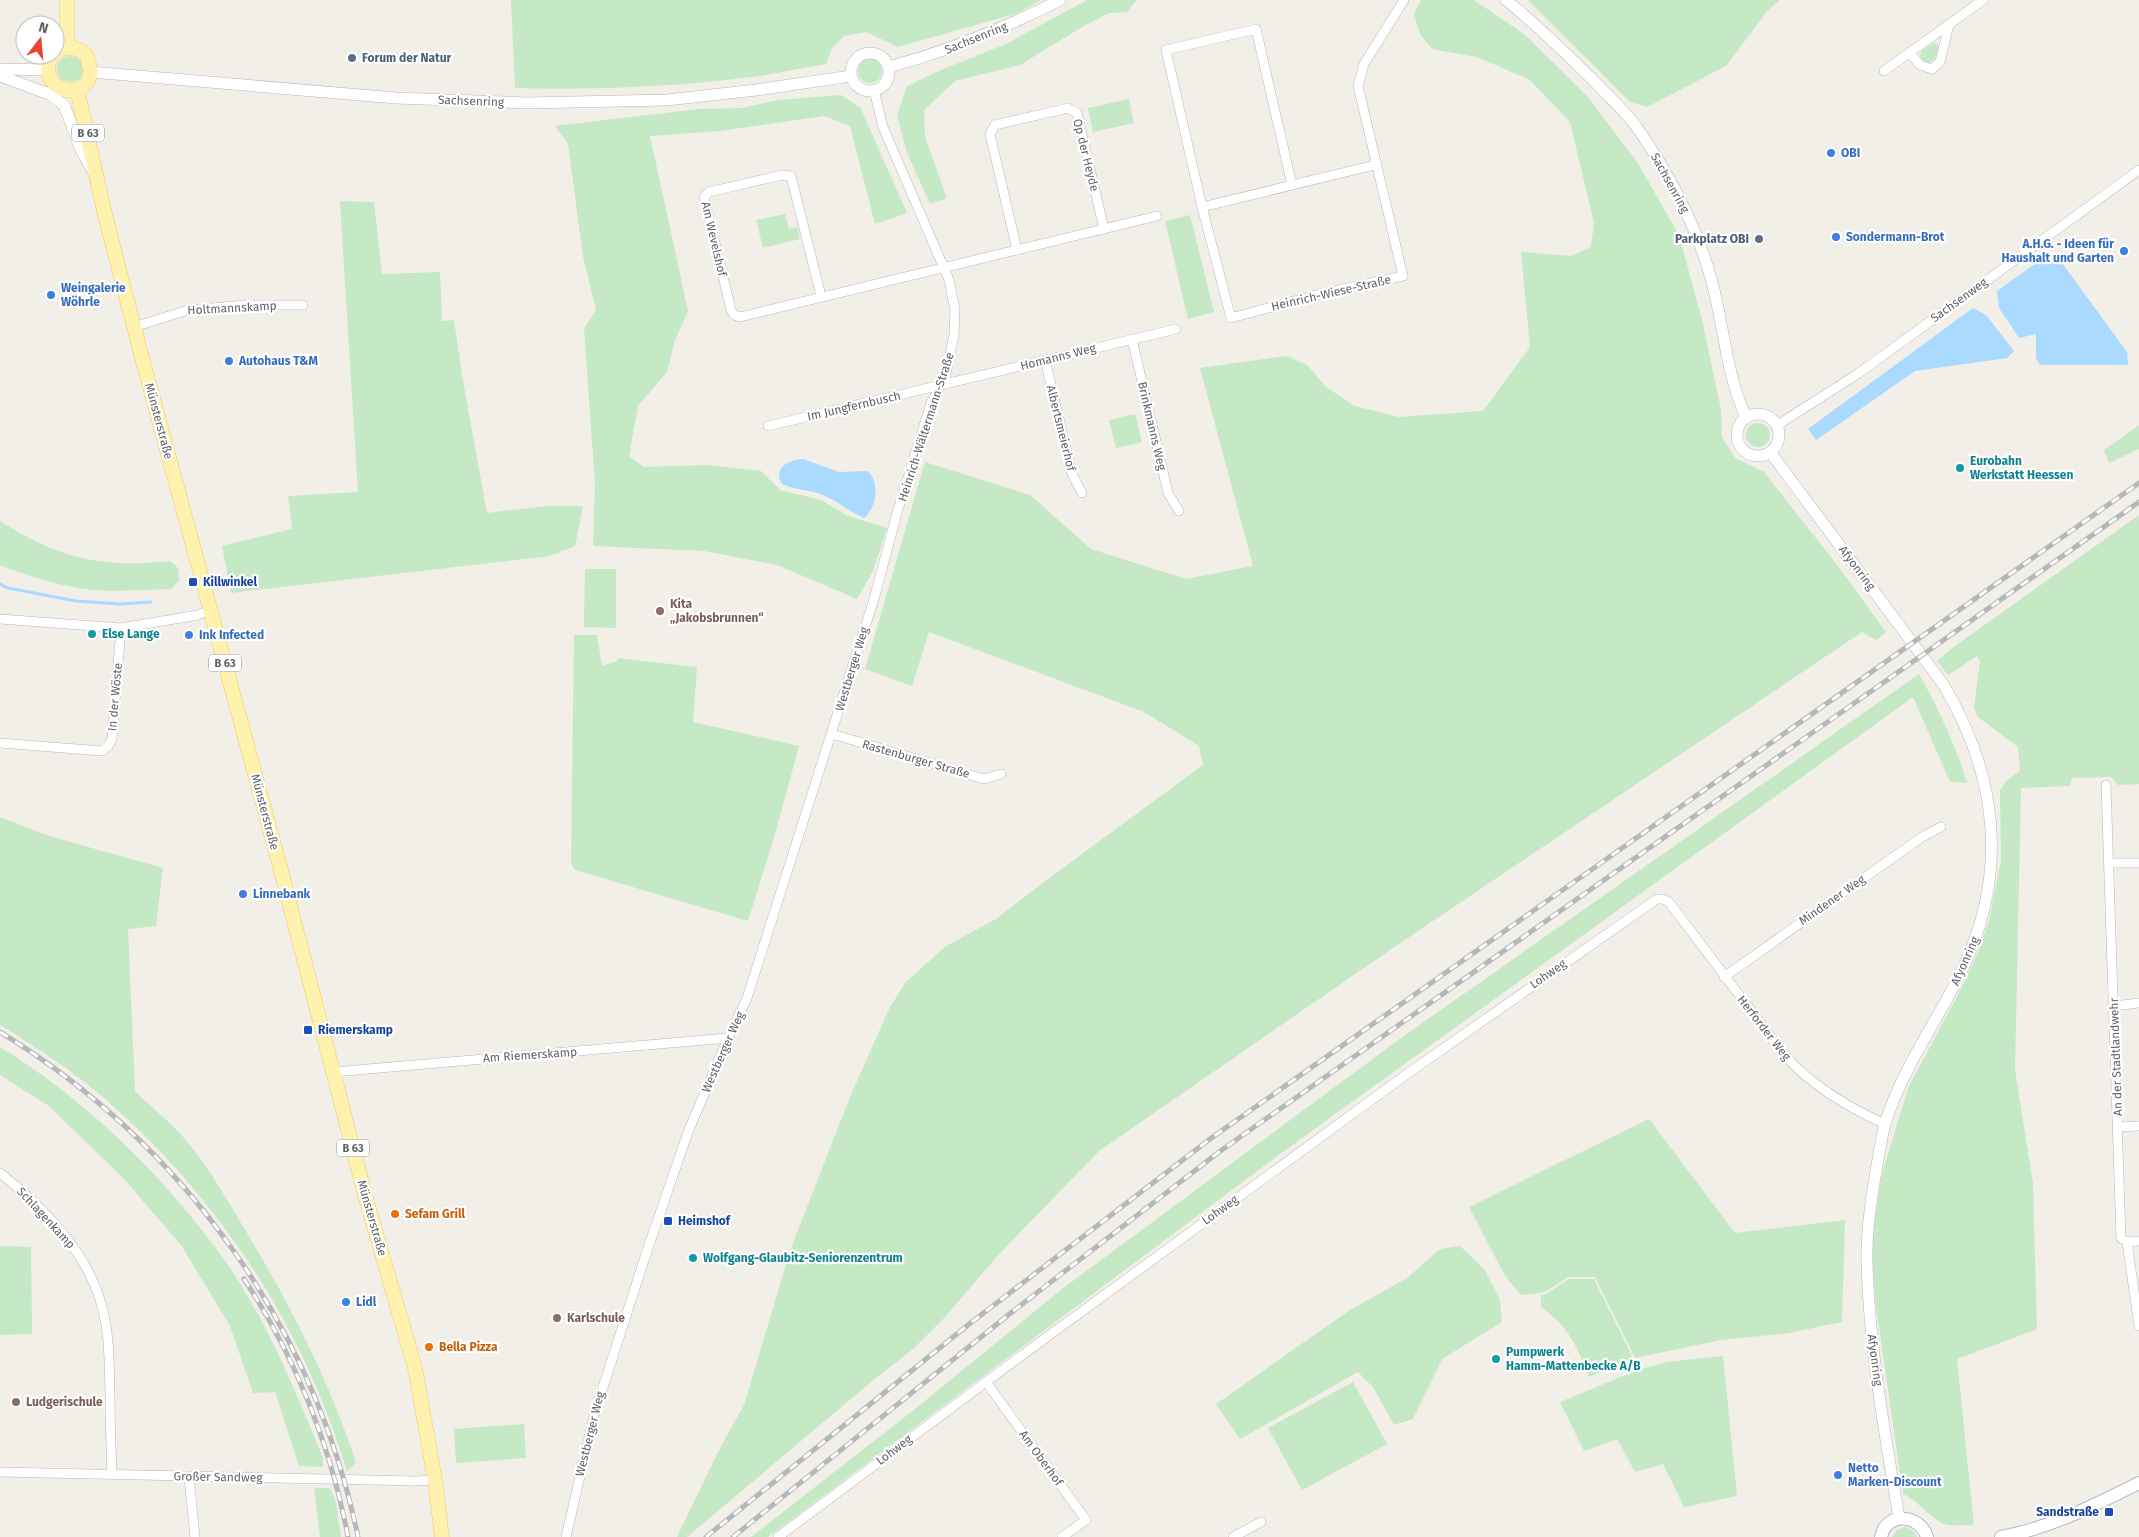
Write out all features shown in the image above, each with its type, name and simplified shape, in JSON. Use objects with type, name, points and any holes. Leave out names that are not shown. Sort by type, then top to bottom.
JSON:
[{"type":"main road","points":[[65,15],[67,0]]},
{"type":"main road","points":[[49,65],[51,80],[60,88],[77,89],[88,80],[91,72],[87,56],[78,49],[65,51]]},
{"type":"main road","name":"Münsterstraße","points":[[77,89],[96,178],[134,327],[211,609],[365,1195],[415,1368],[435,1480],[442,1537]]},
{"type":"main road","points":[[2001,1537],[2019,1534],[2052,1523],[2139,1482]]},
{"type":"main road","points":[[1881,1537],[1886,1526],[1899,1518],[1906,1518],[1919,1523],[1926,1537]]},
{"type":"street","name":"Sachsenring","points":[[889,67],[939,53],[988,35],[1060,0]]},
{"type":"street","name":"Heinrich-Wiese-Straße","points":[[1202,206],[1231,318],[1320,294],[1403,276],[1358,86],[1364,64],[1404,0]]},
{"type":"street","name":"Sachsenring","points":[[1506,0],[1554,41],[1638,128],[1672,184],[1690,219],[1708,268],[1718,302],[1733,386],[1746,418]]},
{"type":"street","points":[[1884,71],[1983,0]]},
{"type":"street","points":[[1910,53],[1920,65],[1932,69],[1936,67],[1940,62],[1949,25]]},
{"type":"street","points":[[1292,185],[1256,29],[1166,50],[1202,206],[1292,185],[1376,165]]},
{"type":"street","points":[[866,53],[878,54],[889,67],[886,82],[874,90],[859,88],[851,76],[852,64],[866,53]]},
{"type":"street","points":[[0,69],[48,70]]},
{"type":"street","name":"Sachsenring","points":[[91,72],[396,98],[527,103],[667,100],[756,90],[851,76]]},
{"type":"street","points":[[0,76],[49,94],[64,105],[81,150],[96,178]]},
{"type":"street","name":"Heinrich-Wältermann-Straße","points":[[874,90],[883,127],[943,267],[952,292],[955,310],[955,326],[947,370],[931,403],[883,568]]},
{"type":"street","name":"Op der Heyde","points":[[1017,250],[990,134],[995,125],[1068,108],[1077,113],[1104,229]]},
{"type":"street","name":"Sachsenweg","points":[[1776,426],[1859,373],[2139,170]]},
{"type":"street","name":"Am Wevelshof","points":[[820,296],[791,176],[788,174],[709,192],[704,197],[731,310],[734,315],[740,317],[943,267]]},
{"type":"street","points":[[943,267],[1157,216]]},
{"type":"street","name":"Holtmannskamp","points":[[134,327],[188,310],[246,305],[303,305]]},
{"type":"street","name":"Homanns Weg","points":[[940,386],[1176,329]]},
{"type":"street","name":"Brinkmanns Weg","points":[[1132,339],[1168,493],[1179,511]]},
{"type":"street","name":"Albertsmeierhof","points":[[1044,360],[1072,474],[1082,493]]},
{"type":"street","name":"Im Jungfernbusch","points":[[768,426],[940,386]]},
{"type":"street","points":[[1757,414],[1763,415],[1773,421],[1776,426],[1778,440],[1770,452],[1754,456],[1740,447],[1737,431],[1742,421],[1746,418],[1757,414]]},
{"type":"street","name":"Afyonring","points":[[1770,452],[1943,684],[1961,714],[1972,740],[1986,786],[1993,841],[1991,873],[1985,908],[1977,937],[1964,968],[1899,1088],[1885,1124],[1871,1206],[1867,1260],[1872,1332],[1899,1518]]},
{"type":"street","name":"Westberger Weg","points":[[566,1537],[585,1451],[605,1377],[688,1132],[747,998],[883,568]]},
{"type":"street","points":[[0,618],[121,628],[198,615],[211,609]]},
{"type":"street","name":"In der Wöste","points":[[0,742],[102,751],[108,746],[112,739],[121,628]]},
{"type":"street","name":"Rastenburger Straße","points":[[832,734],[984,779],[1001,774]]},
{"type":"street","name":"An der Stadtlandwehr","points":[[2106,785],[2121,1238],[2127,1242],[2139,1326]]},
{"type":"street","name":"Mindener Weg","points":[[1724,977],[1922,837],[1941,826]]},
{"type":"street","points":[[2110,863],[2139,863]]},
{"type":"street","name":"Lohweg","points":[[778,1537],[1392,1084],[1650,903],[1663,899],[1669,902]]},
{"type":"street","name":"Herforder Weg","points":[[1669,902],[1786,1057],[1816,1086],[1836,1099],[1885,1124]]},
{"type":"street","points":[[2114,1006],[2139,1003]]},
{"type":"street","name":"Am Riemerskamp","points":[[333,1072],[728,1038]]},
{"type":"street","points":[[2118,1127],[2139,1126]]},
{"type":"street","name":"Schlagenkamp","points":[[0,1173],[39,1207],[61,1231],[84,1264],[102,1304],[109,1349],[112,1474]]},
{"type":"street","points":[[2127,1242],[2139,1241]]},
{"type":"street","name":"Am Oberhof","points":[[986,1382],[1086,1520],[1073,1534],[1062,1537]]},
{"type":"street","name":"Großer Sandweg","points":[[0,1472],[189,1477],[435,1480]]},
{"type":"street","points":[[189,1477],[195,1537]]},
{"type":"street","points":[[1233,1537],[1261,1522]]},
{"type":"green space","points":[[511,0],[1041,0],[1018,13],[898,47],[866,32],[844,36],[832,48],[826,64],[760,76],[722,80],[633,87],[574,89],[515,88]]},
{"type":"green space","points":[[1087,0],[1137,0],[1127,12],[1109,13],[1082,27],[1020,65],[955,81],[924,110],[925,137],[947,198],[930,204],[907,153],[897,115],[907,86],[1006,44]]},
{"type":"green space","points":[[1421,0],[1474,0],[1524,34],[1587,96],[1637,162],[1679,235],[1702,320],[1721,409],[1722,437],[1735,458],[1764,472],[1837,565],[1886,632],[1876,640],[1862,632],[1387,952],[1099,1151],[1000,1253],[946,1316],[912,1350],[877,1377],[687,1537],[677,1537],[718,1452],[744,1405],[791,1248],[850,1097],[889,1009],[905,983],[946,946],[996,919],[1203,765],[1199,746],[1144,712],[929,632],[912,686],[865,669],[925,462],[1030,495],[1091,549],[1186,579],[1253,566],[1200,368],[1287,356],[1307,365],[1326,387],[1355,406],[1399,417],[1483,411],[1530,347],[1521,252],[1571,256],[1591,247],[1594,223],[1570,122],[1530,80],[1477,57],[1432,49],[1420,34],[1414,14]]},
{"type":"green space","points":[[1528,0],[1780,0],[1768,10],[1726,66],[1647,107],[1630,102]]},
{"type":"green space","points":[[1935,42],[1939,47],[1935,59],[1929,63],[1923,61],[1920,56],[1922,50]]},
{"type":"green space","points":[[65,57],[75,57],[82,64],[82,74],[75,81],[65,81],[58,74],[58,65],[65,65]]},
{"type":"green space","points":[[870,59],[875,60],[881,66],[881,76],[875,82],[870,83],[865,82],[859,76],[858,71],[859,66],[865,60]]},
{"type":"green space","points":[[841,95],[860,107],[907,213],[875,224],[850,126],[824,116],[720,131],[650,136],[688,311],[675,340],[667,372],[638,406],[629,456],[644,467],[707,465],[761,471],[780,490],[821,500],[848,516],[887,528],[873,571],[857,599],[777,565],[704,551],[593,546],[595,484],[584,329],[596,310],[583,256],[568,144],[555,126],[698,109],[742,108],[778,100]]},
{"type":"green space","points":[[1129,99],[1134,123],[1093,132],[1088,108]]},
{"type":"green space","points":[[340,201],[374,202],[382,274],[440,272],[442,321],[454,320],[487,513],[548,506],[583,506],[575,546],[550,556],[231,593],[222,546],[292,529],[288,496],[358,492]]},
{"type":"green space","points":[[785,214],[789,229],[797,227],[800,239],[763,248],[756,220]]},
{"type":"green space","points":[[1190,215],[1214,312],[1188,319],[1165,221]]},
{"type":"green space","points":[[1135,414],[1142,442],[1116,448],[1109,420]]},
{"type":"green space","points":[[1758,423],[1767,426],[1770,435],[1767,444],[1758,447],[1749,444],[1746,435],[1749,426]]},
{"type":"green space","points":[[2139,425],[2139,449],[2109,463],[2104,450]]},
{"type":"green space","points":[[2139,515],[2139,784],[2118,785],[2111,777],[2072,778],[2070,786],[2021,788],[2015,1070],[2033,1184],[2037,1329],[1957,1359],[1974,1526],[1946,1524],[1937,1520],[1903,1494],[1876,1306],[1872,1253],[1874,1224],[1882,1174],[1908,1088],[1962,987],[1978,952],[1989,921],[2001,860],[2000,790],[2006,781],[2020,771],[2018,747],[1978,717],[1974,708],[1980,661],[1977,656],[1948,675],[1937,661],[1951,649]]},
{"type":"green space","points":[[0,521],[41,544],[81,558],[123,563],[170,561],[178,568],[179,581],[171,589],[124,591],[78,588],[29,575],[0,565]]},
{"type":"green space","points":[[585,569],[616,569],[616,628],[584,627]]},
{"type":"green space","points":[[574,635],[597,635],[602,666],[617,661],[617,658],[697,667],[693,722],[799,746],[775,834],[748,921],[575,870],[571,863]]},
{"type":"green space","points":[[1919,674],[1946,727],[1967,783],[1950,782],[1913,697],[1280,1154],[768,1537],[751,1537],[910,1413],[1062,1289],[1401,1038]]},
{"type":"green space","points":[[0,817],[49,836],[163,868],[156,926],[128,929],[135,1091],[177,1130],[197,1154],[227,1199],[279,1288],[308,1344],[334,1402],[356,1462],[347,1472],[329,1418],[307,1366],[282,1316],[253,1268],[220,1222],[185,1179],[105,1099],[54,1060],[0,1025]]},
{"type":"green space","points":[[0,1047],[32,1068],[95,1117],[153,1173],[205,1234],[228,1265],[269,1335],[313,1433],[323,1458],[323,1467],[299,1466],[275,1392],[253,1393],[230,1326],[181,1245],[123,1178],[49,1106],[0,1075]]},
{"type":"green space","points":[[1649,1119],[1735,1233],[1845,1220],[1842,1322],[1789,1333],[1721,1340],[1635,1358],[1595,1277],[1568,1277],[1545,1292],[1521,1295],[1505,1276],[1469,1207]]},
{"type":"green space","points":[[0,1246],[31,1247],[32,1334],[0,1335]]},
{"type":"green space","points":[[1460,1246],[1484,1269],[1500,1300],[1502,1322],[1442,1359],[1413,1419],[1394,1425],[1373,1387],[1358,1372],[1240,1439],[1216,1404],[1350,1310],[1407,1278],[1440,1249]]},
{"type":"green space","points":[[1569,1279],[1594,1279],[1633,1358],[1589,1377],[1581,1356],[1565,1329],[1541,1307],[1541,1295],[1546,1294]]},
{"type":"green space","points":[[1723,1356],[1737,1496],[1684,1507],[1663,1464],[1635,1472],[1617,1439],[1584,1451],[1560,1402],[1638,1370],[1667,1362]]},
{"type":"green space","points":[[1353,1382],[1387,1444],[1302,1490],[1268,1428]]},
{"type":"green space","points":[[524,1424],[526,1458],[456,1463],[454,1429]]},
{"type":"green space","points":[[314,1488],[330,1488],[336,1502],[341,1537],[320,1537]]},
{"type":"green space","points":[[1906,1527],[1914,1532],[1917,1537],[1892,1537],[1897,1530]]},
{"type":"water","points":[[2050,253],[2062,263],[2127,352],[2128,365],[2040,365],[2036,358],[2036,334],[2019,338],[1999,308],[1997,291]]},
{"type":"water","points":[[1973,308],[1986,315],[2014,351],[2007,358],[1915,371],[1816,440],[1808,429]]},
{"type":"water","points":[[803,459],[839,472],[868,471],[874,482],[875,495],[872,508],[864,518],[820,494],[782,484],[779,473],[781,469],[787,463]]},
{"type":"waterway","points":[[0,584],[8,588],[76,601],[120,604],[151,602]]},
{"type":"railway","points":[[706,1537],[968,1325],[1210,1139],[2139,483]]},
{"type":"railway","points":[[733,1537],[1012,1312],[1219,1152],[2139,502]]},
{"type":"railway","points":[[0,1032],[66,1077],[127,1128],[182,1185],[231,1247],[274,1314],[310,1385],[338,1460],[358,1537]]},
{"type":"railway","points":[[244,1279],[279,1339],[309,1403],[332,1469],[348,1537]]},
{"type":"place","name":"Forum der Natur","points":[[352,58]]},
{"type":"place","name":"OBI","points":[[1831,153]]},
{"type":"place","name":"Sondermann-Brot","points":[[1836,237]]},
{"type":"place","name":"Parkplatz OBI","points":[[1759,239]]},
{"type":"place","name":"A.H.G. - Ideen für Haushalt und Garten","points":[[2124,251]]},
{"type":"place","name":"Weingalerie Wöhrle","points":[[51,295]]},
{"type":"place","name":"Autohaus T&M","points":[[229,361]]},
{"type":"place","name":"Eurobahn Werkstatt Heessen","points":[[1960,468]]},
{"type":"place","name":"Killwinkel","points":[[193,582]]},
{"type":"place","name":"Kita „Jakobsbrunnen“","points":[[660,611]]},
{"type":"place","name":"Else Lange","points":[[92,634]]},
{"type":"place","name":"Ink Infected","points":[[189,635]]},
{"type":"place","name":"Linnebank","points":[[243,894]]},
{"type":"place","name":"Riemerskamp","points":[[308,1030]]},
{"type":"place","name":"Sefam Grill","points":[[395,1214]]},
{"type":"place","name":"Heimshof","points":[[668,1221]]},
{"type":"place","name":"Wolfgang-Glaubitz-Seniorenzentrum","points":[[693,1258]]},
{"type":"place","name":"Lidl","points":[[346,1302]]},
{"type":"place","name":"Karlschule","points":[[557,1318]]},
{"type":"place","name":"Bella Pizza","points":[[429,1347]]},
{"type":"place","name":"Pumpwerk Hamm-Mattenbecke A/B","points":[[1496,1359]]},
{"type":"place","name":"Ludgerischule","points":[[16,1402]]},
{"type":"place","name":"Netto Marken-Discount","points":[[1838,1475]]},
{"type":"place","name":"Sandstraße","points":[[2109,1512]]}]
